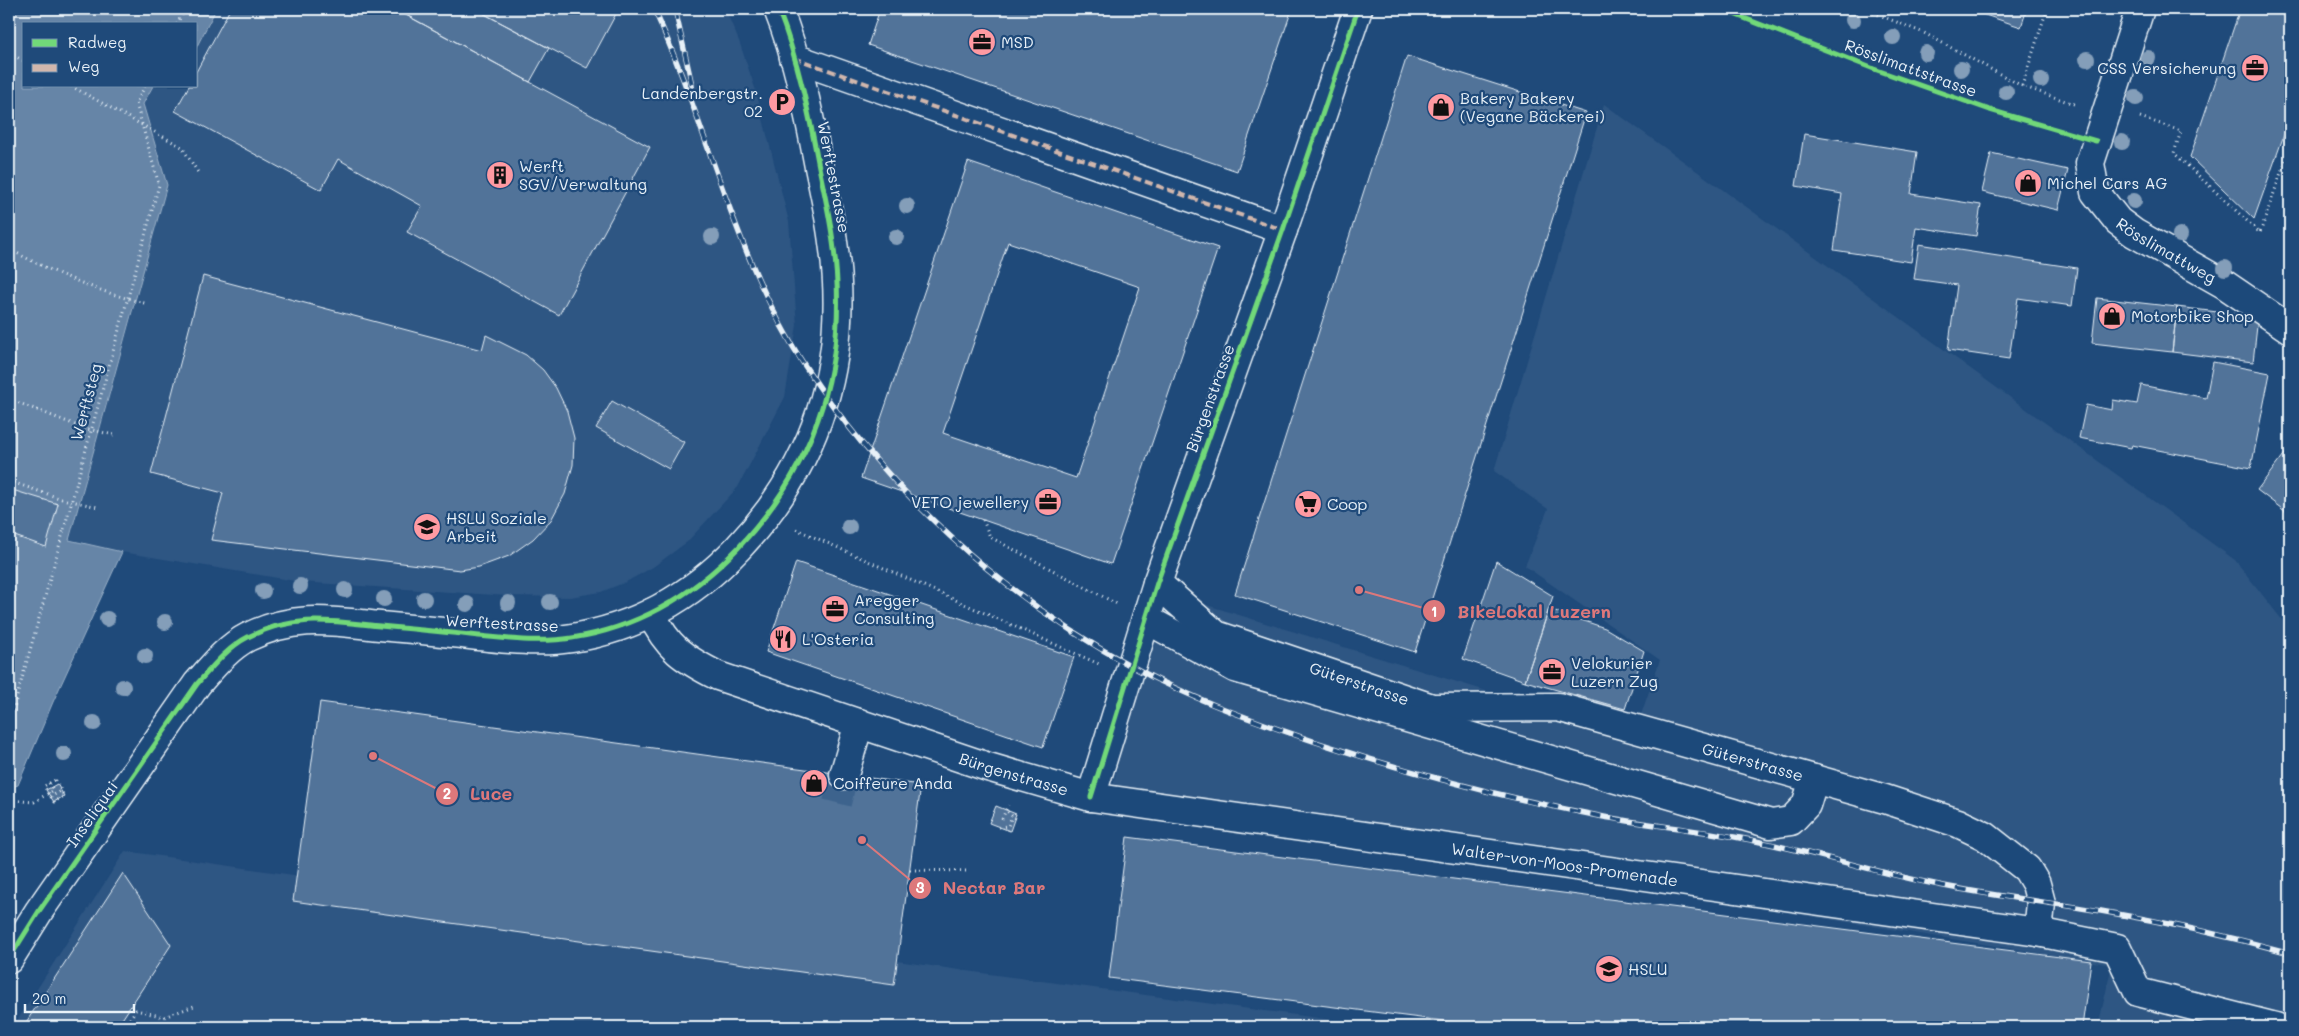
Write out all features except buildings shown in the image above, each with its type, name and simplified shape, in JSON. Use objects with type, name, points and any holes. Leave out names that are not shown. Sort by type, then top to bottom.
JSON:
[{"type":"street","name":"Werftestrasse","points":[[197,684],[218,661],[246,638],[282,624],[316,619],[504,638],[558,639],[593,635],[652,613],[694,588],[725,561],[766,515],[795,471],[817,427],[832,373],[838,314],[834,243],[812,128],[794,58],[778,9]]},
{"type":"street","name":"Bürgenstrasse","points":[[652,613],[668,644],[699,666],[718,676],[1012,774],[1091,797],[1157,583],[1283,230],[1358,9]]},
{"type":"street","name":"Rösslimattweg","points":[[2140,9],[2090,163],[2095,192],[2118,221],[2134,233],[2224,284],[2290,329]]},
{"type":"street","points":[[794,58],[1283,230]]},
{"type":"street","name":"Güterstrasse","points":[[1157,583],[1216,635],[1432,708],[1558,707],[1894,802],[1958,823],[1985,836],[2027,869],[2036,884],[2041,902],[2038,932]]},
{"type":"street","points":[[1146,619],[1235,668],[1771,824],[1791,821],[1796,816],[1806,805],[1814,779]]},
{"type":"street","name":"Inseliquai","points":[[9,959],[45,903],[197,684]]},
{"type":"street","points":[[844,775],[858,723]]},
{"type":"street","name":"Walter-von-Moos-Promenade","points":[[1091,797],[2038,932]]},
{"type":"street","points":[[2038,932],[2117,948],[2138,992],[2276,1027]]},
{"type":"path","points":[[178,22],[185,9]]},
{"type":"path","points":[[1864,9],[1924,33],[2022,86],[2080,106]]},
{"type":"path","points":[[2022,86],[2047,9]]},
{"type":"path","points":[[9,53],[22,60]]},
{"type":"path","points":[[75,88],[182,147],[199,174]]},
{"type":"path","points":[[2133,114],[2181,131],[2174,153],[2260,234],[2290,147]]},
{"type":"path","points":[[9,250],[62,277],[119,297],[148,304]]},
{"type":"path","points":[[9,399],[83,428],[114,435]]},
{"type":"path","points":[[9,481],[62,499],[98,507]]},
{"type":"path","points":[[766,515],[1070,652],[1129,676]]},
{"type":"path","points":[[982,520],[990,537],[1146,619]]},
{"type":"path","points":[[55,780],[64,796],[54,802],[44,786],[49,783],[55,780]]},
{"type":"path","points":[[49,783],[54,792]]},
{"type":"path","points":[[9,800],[34,802],[54,792],[61,791]]},
{"type":"path","points":[[50,798],[54,792]]},
{"type":"path","points":[[999,827],[1008,826],[1012,816],[1006,810]]},
{"type":"path","points":[[910,870],[970,871]]},
{"type":"path","points":[[124,1027],[136,1010],[164,1017],[194,1006]]},
{"type":"shaded area","points":[[9,9],[216,9],[198,44],[198,22],[22,22],[22,88],[152,88],[143,104],[167,185],[69,540],[122,552],[53,702],[18,785],[9,788]]},
{"type":"shaded area","points":[[216,9],[725,9],[739,41],[756,91],[789,222],[797,325],[785,397],[738,487],[687,542],[653,567],[626,582],[601,592],[570,597],[509,596],[301,582],[122,552],[69,540],[135,304],[143,104],[152,88],[198,88],[198,44]]},
{"type":"shaded area","points":[[1604,104],[2235,560],[2290,630],[2290,1027],[2098,1027],[2112,965],[1109,803],[1158,590],[1613,730],[1637,726],[1660,660],[1525,566],[1548,509],[1494,471]]},
{"type":"shaded area","points":[[125,851],[967,971],[1385,1027],[13,1027]]},
{"type":"tunnel","points":[[837,803],[844,775]]},
{"type":"railway","points":[[654,9],[673,53],[740,236],[759,281],[780,324],[805,366],[837,412],[872,456],[910,497],[993,574],[1038,608],[1085,639],[1133,667],[1244,717],[1290,733],[1383,763],[1526,801],[1599,816],[1765,843],[1939,885],[2149,920],[2220,935],[2290,953]]},
{"type":"railway","points":[[675,9],[692,85]]},
{"type":"marked path","points":[[794,58],[1283,230]]},
{"type":"cycle path","points":[[9,959],[39,911],[197,684],[221,658],[241,641],[265,630],[282,625],[313,621],[345,622],[525,640],[572,638],[596,633],[641,618],[683,594],[721,565],[766,515],[789,480],[808,444],[822,406],[832,367],[837,327],[837,285],[829,214],[802,87],[778,9]]},
{"type":"cycle path","points":[[1091,797],[1157,583],[1283,230],[1358,9]]},
{"type":"cycle path","name":"Rösslimattstrasse","points":[[1721,9],[1874,69],[1990,110],[2096,141]]},
{"type":"place","name":"MSD","points":[[982,42]]},
{"type":"place","name":"CSS Versicherung","points":[[2255,68]]},
{"type":"place","name":"Landenbergstr. 02","points":[[782,102]]},
{"type":"place","name":"Bakery Bakery (Vegane Bäckerei)","points":[[1441,107]]},
{"type":"place","name":"Werft SGV/Verwaltung","points":[[500,175]]},
{"type":"place","name":"Michel Cars AG","points":[[2028,183]]},
{"type":"place","name":"Motorbike Shop","points":[[2112,316]]},
{"type":"place","name":"VETO jewellery","points":[[1048,502]]},
{"type":"place","name":"Coop","points":[[1308,504]]},
{"type":"place","name":"HSLU Soziale Arbeit","points":[[427,527]]},
{"type":"place","name":"BikeLokal Luzern","points":[[1359,590]]},
{"type":"place","name":"Aregger Consulting","points":[[835,609]]},
{"type":"place","name":"L'Osteria","points":[[783,639]]},
{"type":"place","name":"Velokurier Luzern Zug","points":[[1552,672]]},
{"type":"place","name":"Luce","points":[[373,756]]},
{"type":"place","name":"Coiffeure Anda","points":[[814,783]]},
{"type":"place","name":"Nectar Bar","points":[[862,840]]},
{"type":"place","name":"HSLU","points":[[1609,969]]}]
